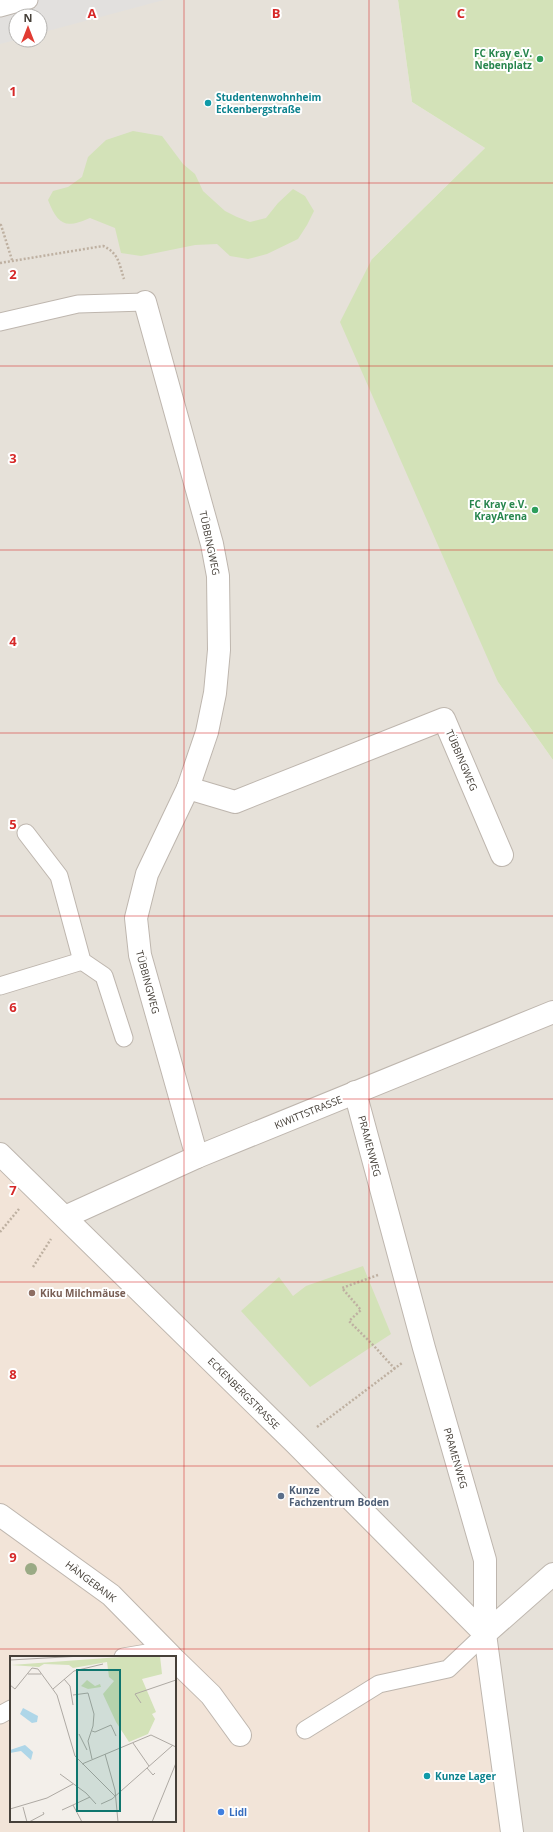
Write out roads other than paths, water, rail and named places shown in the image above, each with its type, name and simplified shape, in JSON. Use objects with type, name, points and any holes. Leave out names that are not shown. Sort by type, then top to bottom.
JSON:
[{"type":"street","name":"TÜBBINGWEG","points":[[145,302],[212,544],[218,576],[220,613],[215,693],[207,732],[188,788],[147,874],[136,918],[140,955],[197,1157]]},
{"type":"street","name":"TÜBBINGWEG","points":[[188,788],[235,802],[444,719],[502,855]]},
{"type":"street","name":"KIWITTSTRASSE","points":[[65,1217],[197,1157],[553,1012]]},
{"type":"street","name":"PRAMENWEG","points":[[355,1092],[424,1348],[485,1560],[485,1634],[512,1832]]},
{"type":"street","name":"ECKENBERGSTRASSE","points":[[0,1154],[295,1443],[485,1634]]},
{"type":"street","name":"HÄNGEBANK","points":[[0,1516],[111,1594],[171,1656]]},
{"type":"street","points":[[485,1634],[553,1574]]},
{"type":"street","name":"HÄNGEBANK","points":[[176,1661],[211,1695],[240,1735]]},
{"type":"lane","points":[[0,8],[29,0]]},
{"type":"lane","points":[[0,322],[78,304],[145,302]]},
{"type":"lane","points":[[26,832],[59,876],[82,961],[104,976],[124,1038]]},
{"type":"lane","points":[[0,986],[82,961]]},
{"type":"lane","points":[[305,1730],[379,1684],[448,1669],[485,1634]]},
{"type":"lane","points":[[0,1715],[10,1710]]},
{"type":"place","name":"FC Kray e.V. Nebenplatz","points":[[540,59]]},
{"type":"place","name":"Studentenwohnheim Eckenbergstraße","points":[[208,103]]},
{"type":"place","name":"FC Kray e.V. KrayArena","points":[[535,510]]},
{"type":"place","name":"Kiku Milchmäuse","points":[[32,1293]]},
{"type":"place","name":"Kunze Fachzentrum Boden","points":[[281,1496]]},
{"type":"place","name":"Kunze Lager","points":[[427,1776]]},
{"type":"place","name":"Lidl","points":[[221,1812]]}]
